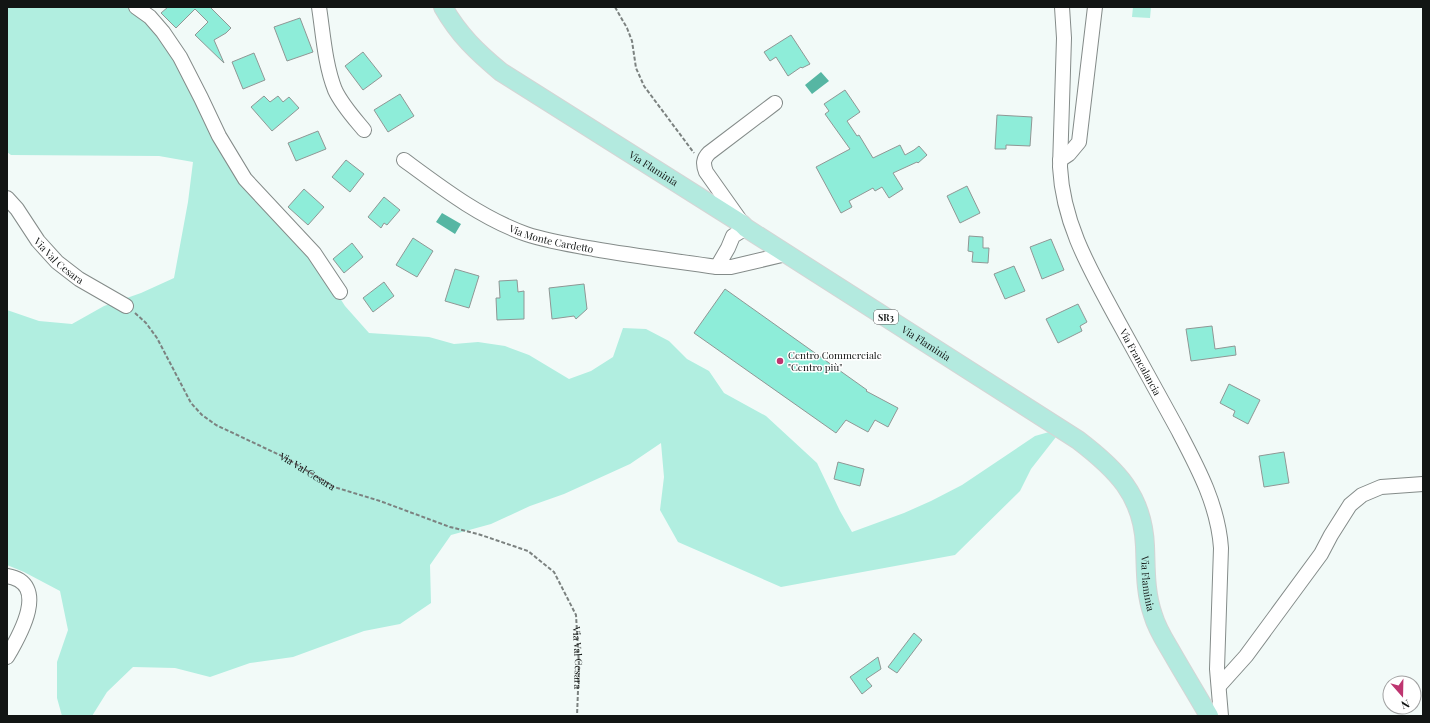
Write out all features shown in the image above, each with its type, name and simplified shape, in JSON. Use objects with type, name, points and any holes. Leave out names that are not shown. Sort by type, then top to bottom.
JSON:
[{"type":"main road","name":"Via Flaminia","points":[[443,7],[463,37],[476,51],[501,72],[1078,440],[1102,459],[1118,474],[1133,496],[1142,524],[1145,545],[1146,587],[1155,622],[1162,637],[1209,716]]},
{"type":"street","points":[[136,7],[150,17],[163,32],[180,57],[202,98],[219,136],[245,179],[314,253],[340,292]]},
{"type":"street","points":[[319,7],[335,90],[350,114],[364,130]]},
{"type":"street","name":"Via Francalancia","points":[[1062,7],[1064,38],[1060,160],[1062,188],[1067,214],[1072,232],[1089,267],[1193,458],[1204,481],[1215,512],[1221,539],[1222,557],[1218,669],[1221,716]]},
{"type":"street","points":[[1060,160],[1070,154],[1079,142],[1095,7]]},
{"type":"street","points":[[717,267],[733,236],[744,226],[707,174],[704,167],[704,159],[709,153],[775,102]]},
{"type":"street","name":"Via Monte Cardetto","points":[[404,160],[457,197],[494,220],[527,234],[586,248],[717,267],[731,267],[786,254]]},
{"type":"street","name":"Via Val Cesara","points":[[7,198],[17,209],[38,241],[57,262],[79,279],[126,306]]},
{"type":"street","points":[[761,260],[766,253],[767,242]]},
{"type":"street","points":[[1219,686],[1246,656],[1321,554],[1350,505],[1362,495],[1381,487],[1423,484]]},
{"type":"street","points":[[7,576],[16,578],[23,583],[28,591],[30,599],[27,615],[18,637],[7,657]]},
{"type":"path","points":[[616,7],[628,28],[632,41],[636,68],[644,86],[704,167]]},
{"type":"path","name":"Via Val Cesara","points":[[126,306],[142,318],[154,333],[190,403],[202,415],[216,425],[286,458],[334,487],[385,502],[450,527],[478,534],[528,551],[554,572],[576,615],[579,665],[577,716]]},
{"type":"shaded area","points":[[7,7],[126,7],[140,15],[180,62],[209,125],[316,261],[345,306],[369,333],[429,337],[454,344],[478,342],[505,346],[529,355],[569,379],[591,371],[613,357],[623,328],[646,329],[669,341],[687,359],[709,371],[724,393],[766,416],[817,463],[840,511],[852,532],[904,513],[931,501],[962,485],[1035,436],[1063,428],[1031,469],[1020,491],[955,555],[781,587],[678,542],[660,510],[664,477],[661,443],[630,464],[564,494],[530,506],[491,524],[451,535],[430,565],[431,603],[400,624],[364,631],[293,657],[250,663],[210,677],[175,668],[133,667],[107,692],[92,716],[62,716],[57,698],[57,662],[68,630],[60,591],[24,572],[7,565],[7,310],[39,321],[72,324],[104,306],[141,293],[174,278],[188,202],[193,162],[159,156],[11,155],[7,152]]},
{"type":"shaded area","points":[[1133,7],[1151,7],[1150,18],[1132,17]]},
{"type":"shaded area","points":[[821,72],[829,81],[812,94],[805,85]]},
{"type":"shaded area","points":[[442,213],[461,224],[455,234],[436,222]]},
{"type":"building","points":[[168,7],[210,7],[231,28],[226,33],[214,40],[224,63],[195,35],[208,22],[195,9],[176,28],[161,13]]},
{"type":"building","points":[[300,18],[313,52],[287,61],[274,27]]},
{"type":"building","points":[[791,35],[810,64],[802,68],[801,67],[788,76],[776,57],[770,61],[764,52]]},
{"type":"building","points":[[363,52],[382,76],[363,90],[345,66]]},
{"type":"building","points":[[254,53],[265,80],[243,89],[232,62]]},
{"type":"building","points":[[845,90],[860,112],[847,121],[857,136],[859,135],[873,158],[900,145],[905,155],[919,146],[927,155],[918,163],[917,162],[893,173],[903,189],[889,198],[882,187],[875,191],[873,188],[849,201],[852,207],[841,213],[816,167],[850,149],[825,114],[829,111],[824,104]]},
{"type":"building","points":[[400,94],[414,116],[388,132],[374,110]]},
{"type":"building","points":[[264,96],[270,102],[278,96],[283,102],[289,97],[299,108],[272,131],[251,107]]},
{"type":"building","points":[[997,115],[1032,117],[1030,146],[1006,145],[1006,149],[995,149]]},
{"type":"building","points":[[318,131],[326,149],[296,161],[288,143]]},
{"type":"building","points":[[346,160],[364,174],[350,192],[332,177]]},
{"type":"building","points":[[967,186],[980,213],[960,223],[947,196]]},
{"type":"building","points":[[304,189],[324,207],[308,225],[288,207]]},
{"type":"building","points":[[384,197],[400,210],[387,225],[384,223],[381,228],[368,217]]},
{"type":"building","points":[[969,236],[983,237],[983,248],[989,248],[988,263],[972,262],[973,252],[968,251]]},
{"type":"building","points":[[413,238],[433,251],[417,277],[396,265]]},
{"type":"building","points":[[1051,239],[1064,270],[1042,279],[1030,247]]},
{"type":"building","points":[[352,243],[363,257],[344,273],[333,259]]},
{"type":"building","points":[[1014,266],[1025,291],[1005,299],[994,274]]},
{"type":"building","points":[[455,269],[479,276],[469,308],[445,301]]},
{"type":"building","points":[[517,280],[518,292],[524,291],[524,319],[497,320],[496,298],[500,298],[499,281]]},
{"type":"building","points":[[384,282],[394,296],[373,312],[363,298]]},
{"type":"building","points":[[584,284],[587,309],[576,319],[574,316],[552,319],[549,288]]},
{"type":"building","name":"Centro Commerciale \"Centro più\"","points":[[725,289],[867,390],[866,391],[898,408],[888,427],[875,420],[868,432],[846,420],[836,433],[694,333]]},
{"type":"building","points":[[1078,304],[1087,322],[1080,326],[1082,331],[1058,343],[1046,319]]},
{"type":"building","points":[[1212,326],[1215,349],[1235,346],[1236,355],[1191,361],[1186,329]]},
{"type":"building","points":[[1229,384],[1260,400],[1248,424],[1233,416],[1235,411],[1220,403]]},
{"type":"building","points":[[1284,452],[1289,483],[1264,487],[1259,456]]},
{"type":"building","points":[[838,462],[864,469],[860,486],[834,479]]},
{"type":"building","points":[[914,633],[922,640],[897,673],[888,667]]},
{"type":"building","points":[[878,657],[881,669],[866,679],[872,686],[862,694],[850,677]]},
{"type":"place","name":"Centro Commerciale \"Centro più\"","points":[[780,361]]}]
